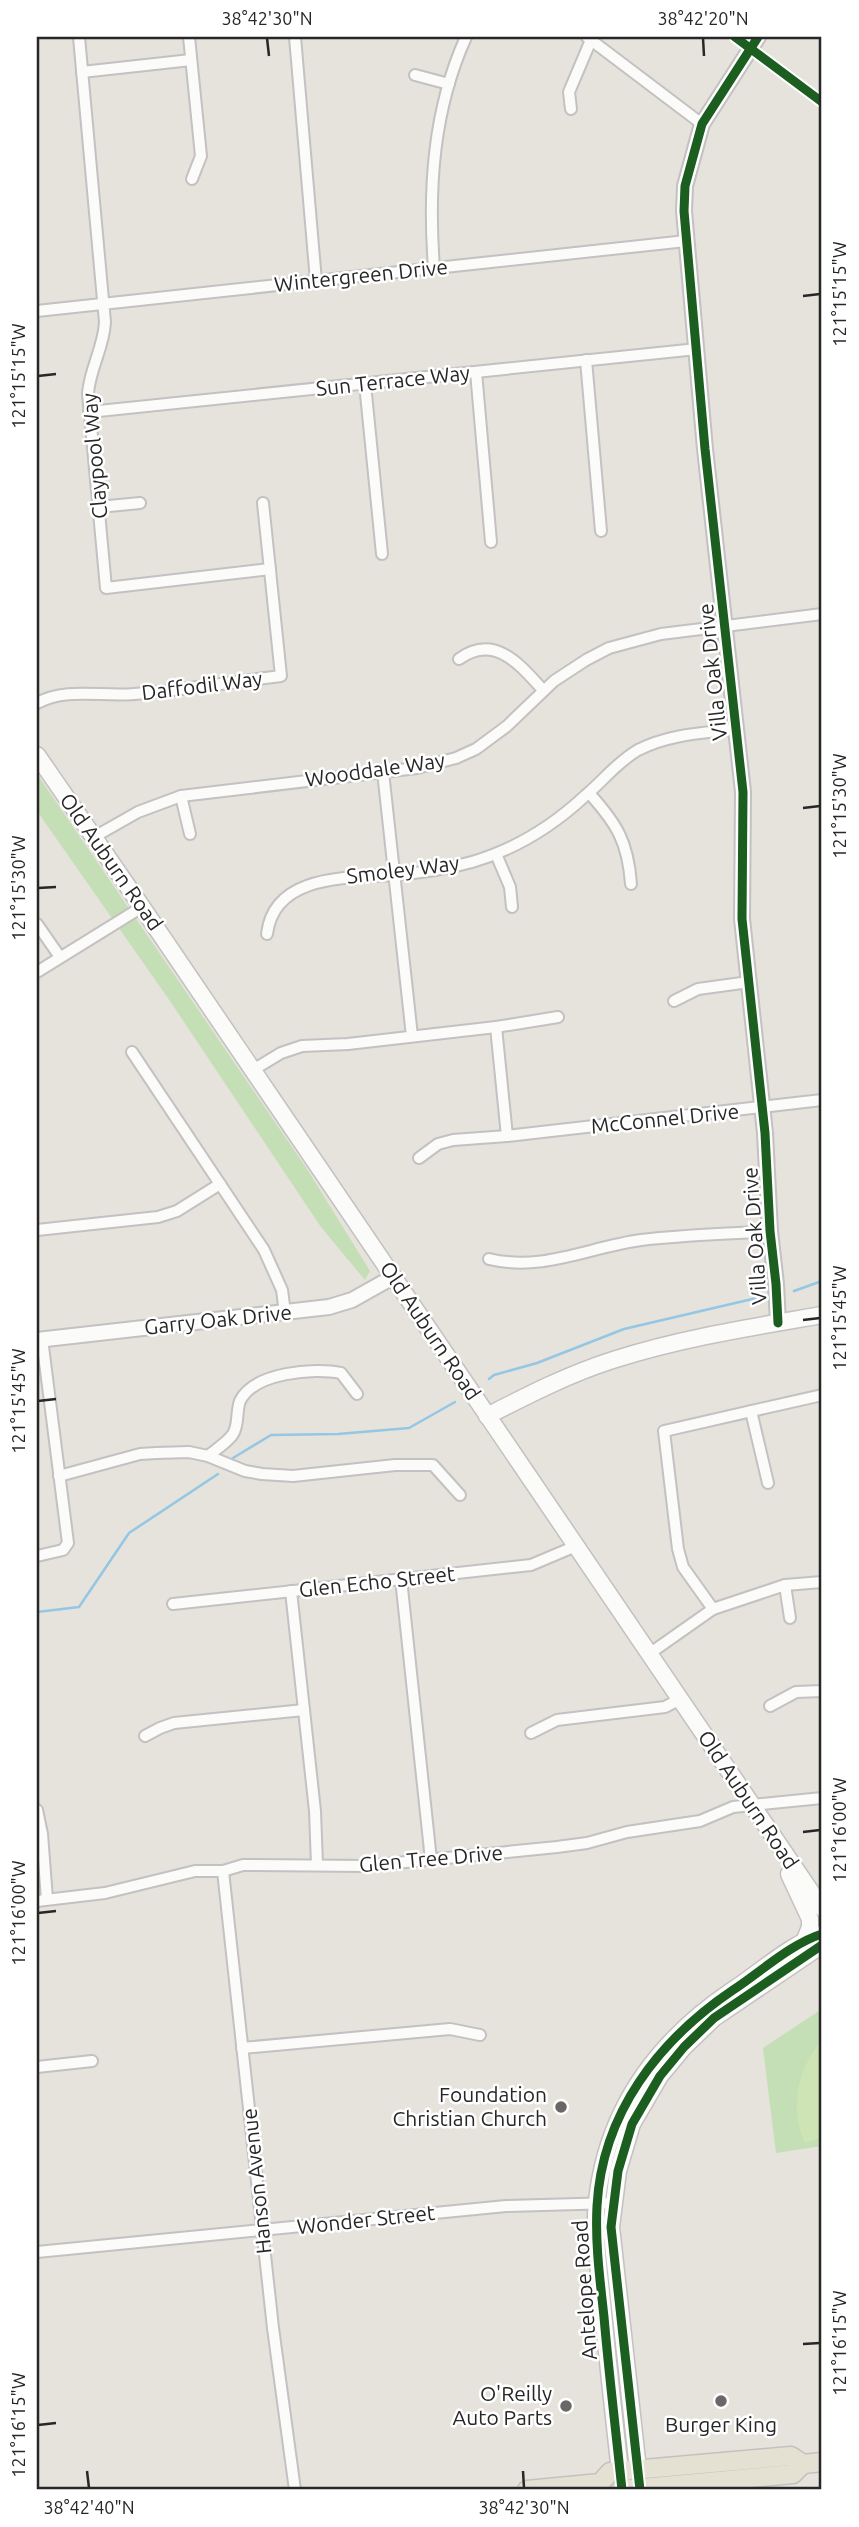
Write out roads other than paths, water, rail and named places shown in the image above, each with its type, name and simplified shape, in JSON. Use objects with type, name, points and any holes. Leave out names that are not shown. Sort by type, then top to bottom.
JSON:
[{"type":"main road","name":"Old Auburn Road","points":[[37,755],[822,1908]]},
{"type":"main road","points":[[487,1416],[538,1390],[614,1359],[692,1340],[822,1315]]},
{"type":"main road","points":[[782,1850],[790,1877],[810,1919],[809,1932],[804,1942]]},
{"type":"main road","name":"Antelope Road","points":[[605,2203],[602,2170],[615,2127],[630,2095],[654,2059],[680,2030],[715,2002],[804,1942],[822,1934]]},
{"type":"main road","name":"Antelope Road","points":[[629,2490],[629,2470],[598,2258],[605,2203],[621,2155],[632,2124],[660,2076],[684,2048],[714,2018],[822,1945]]},
{"type":"main road","points":[[527,2490],[605,2486],[610,2472],[629,2470],[791,2456],[803,2464]]},
{"type":"main road","points":[[629,2490],[793,2474],[803,2464],[822,2462]]},
{"type":"street","name":"Claypool Way","points":[[79,37],[103,304],[104,334],[89,386],[89,412],[106,588],[270,569]]},
{"type":"street","points":[[189,37],[201,156],[192,179]]},
{"type":"street","points":[[295,37],[316,281]]},
{"type":"street","points":[[434,268],[431,220],[435,148],[449,84],[466,37]]},
{"type":"street","name":"Villa Oak Drive","points":[[758,37],[702,124],[685,186],[684,211],[705,449],[744,804],[742,908],[763,1108],[778,1323]]},
{"type":"street","points":[[571,109],[569,92],[589,38],[702,124]]},
{"type":"street","points":[[82,72],[191,60]]},
{"type":"street","points":[[415,75],[449,84]]},
{"type":"street","name":"Wintergreen Drive","points":[[37,311],[686,241]]},
{"type":"street","name":"Sun Terrace Way","points":[[89,412],[697,349]]},
{"type":"street","points":[[586,360],[601,531]]},
{"type":"street","points":[[476,372],[491,542]]},
{"type":"street","points":[[365,384],[382,554]]},
{"type":"street","points":[[99,507],[140,503]]},
{"type":"street","name":"Daffodil Way","points":[[37,703],[53,696],[132,695],[281,676],[263,503]]},
{"type":"street","name":"Wooddale Way","points":[[94,837],[146,808],[181,796],[436,764],[477,749],[508,726],[543,690],[573,667],[621,644],[661,634],[822,614]]},
{"type":"street","points":[[459,659],[471,651],[482,649],[503,653],[521,666],[543,690]]},
{"type":"street","name":"Smoley Way","points":[[267,934],[270,918],[277,906],[287,896],[311,885],[332,878],[453,867],[496,853],[547,827],[589,793],[620,762],[649,745],[675,736],[736,729]]},
{"type":"street","points":[[383,772],[412,1036]]},
{"type":"street","points":[[589,793],[609,815],[621,835],[627,853],[631,884]]},
{"type":"street","points":[[181,796],[190,834]]},
{"type":"street","points":[[496,853],[510,887],[512,907]]},
{"type":"street","points":[[37,972],[142,906]]},
{"type":"street","points":[[37,924],[60,957]]},
{"type":"street","points":[[674,1001],[698,989],[749,982]]},
{"type":"street","points":[[253,1070],[281,1053],[302,1046],[348,1044],[558,1017]]},
{"type":"street","points":[[496,1027],[508,1136]]},
{"type":"street","points":[[132,1052],[272,1266],[282,1290],[285,1313]]},
{"type":"street","name":"McConnel Drive","points":[[419,1158],[445,1142],[822,1100]]},
{"type":"street","points":[[37,1230],[158,1217],[177,1211],[220,1184]]},
{"type":"street","points":[[489,1259],[536,1263],[640,1241],[770,1231]]},
{"type":"street","name":"Garry Oak Drive","points":[[40,1340],[285,1313],[345,1303],[393,1277]]},
{"type":"street","points":[[37,1556],[63,1550],[68,1543],[40,1340]]},
{"type":"street","points":[[208,1456],[233,1434],[240,1401],[250,1387],[268,1377],[328,1370],[341,1373],[356,1394]]},
{"type":"street","points":[[713,1609],[683,1567],[678,1549],[664,1431],[822,1395]]},
{"type":"street","points":[[751,1412],[768,1483]]},
{"type":"street","points":[[59,1476],[140,1454],[189,1452],[208,1456],[244,1471],[293,1476],[395,1465],[433,1465],[460,1495]]},
{"type":"street","name":"Glen Echo Street","points":[[173,1605],[531,1564],[576,1546]]},
{"type":"street","points":[[401,1579],[431,1860]]},
{"type":"street","points":[[649,1654],[713,1609],[785,1585],[822,1582]]},
{"type":"street","points":[[785,1585],[790,1618]]},
{"type":"street","points":[[291,1591],[315,1811],[317,1865]]},
{"type":"street","points":[[770,1706],[796,1692],[822,1690]]},
{"type":"street","points":[[531,1732],[557,1720],[665,1707],[680,1699]]},
{"type":"street","points":[[145,1736],[174,1723],[304,1710]]},
{"type":"street","name":"Glen Tree Drive","points":[[42,1900],[105,1893],[195,1871],[223,1871],[243,1865],[366,1866],[587,1843],[626,1832],[700,1821],[733,1807],[822,1798]]},
{"type":"street","points":[[37,1810],[42,1834],[42,1900]]},
{"type":"street","name":"Hanson Avenue","points":[[223,1871],[262,2230],[295,2490]]},
{"type":"street","points":[[242,2048],[450,2029],[480,2035]]},
{"type":"street","points":[[37,2067],[92,2061]]},
{"type":"street","name":"Wonder Street","points":[[37,2252],[506,2206],[605,2203]]},
{"type":"waterway","points":[[794,1291],[822,1281]]},
{"type":"waterway","points":[[489,1379],[624,1329],[761,1297]]},
{"type":"waterway","points":[[233,1458],[271,1435],[338,1434],[409,1428],[455,1402]]},
{"type":"waterway","points":[[37,1612],[79,1607],[129,1533],[218,1474]]},
{"type":"place","name":"Foundation Christian Church","points":[[561,2107]]},
{"type":"place","name":"Burger King","points":[[721,2401]]},
{"type":"place","name":"O'Reilly Auto Parts","points":[[566,2406]]}]
